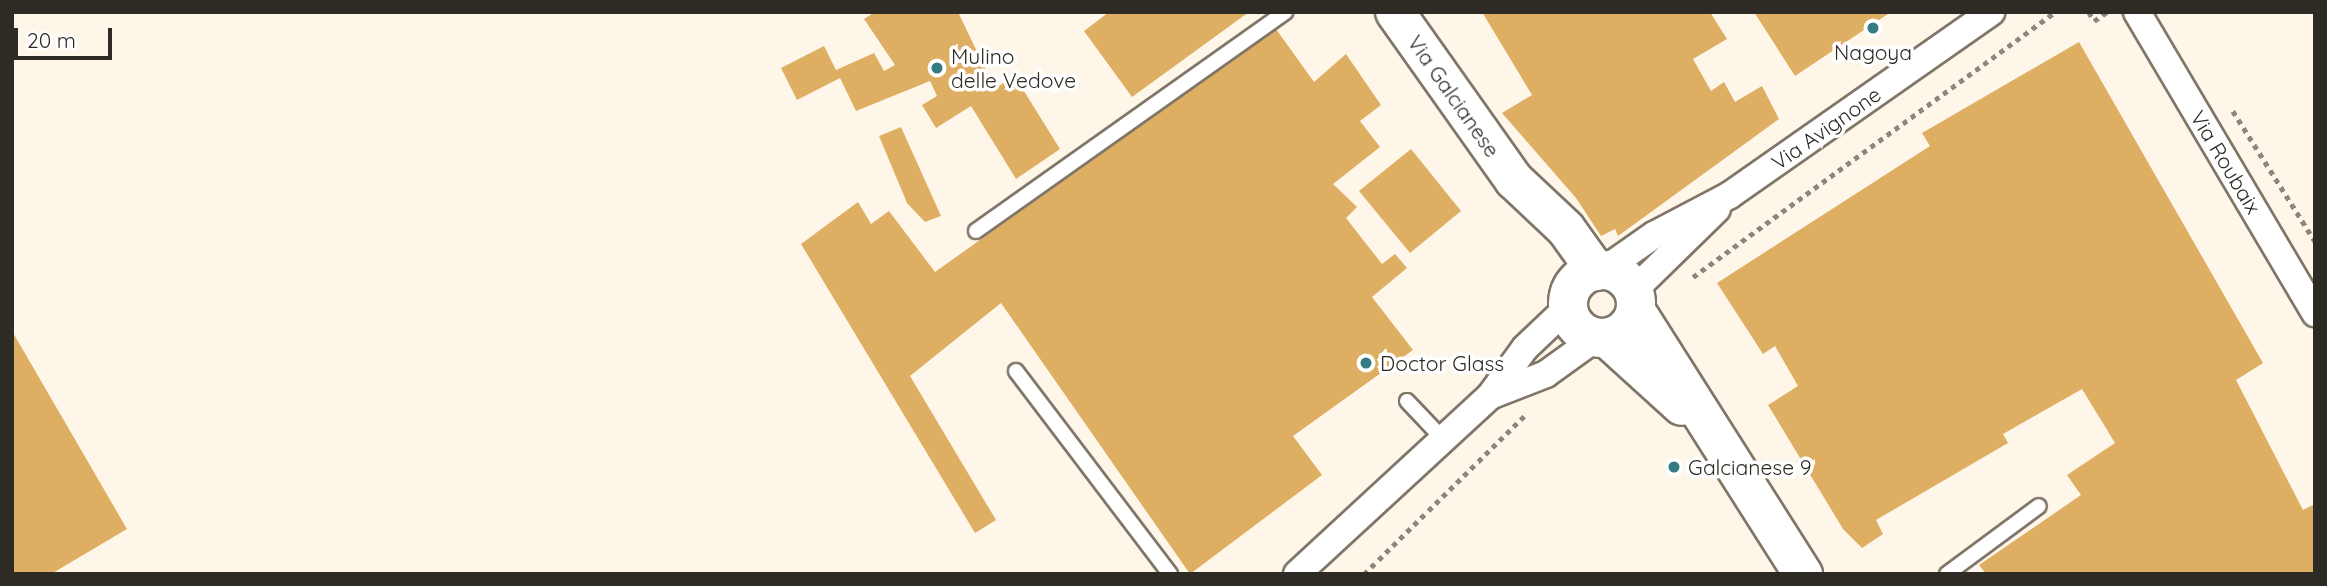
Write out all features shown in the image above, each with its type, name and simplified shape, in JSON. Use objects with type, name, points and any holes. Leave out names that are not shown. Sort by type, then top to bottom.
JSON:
[{"type":"street","name":"Via Galcianese","points":[[1395,12],[1514,180],[1716,439],[1803,574]]},
{"type":"street","name":"Via Avignone","points":[[1601,290],[1730,195],[1991,12]]},
{"type":"street","name":"Via Roubaix","points":[[2137,12],[2315,313]]},
{"type":"street","name":"Via Avignone","points":[[1601,290],[1654,234],[1730,195]]},
{"type":"street","name":"Via Galcianese","points":[[1601,290],[1577,327],[1602,338],[1716,439]]},
{"type":"street","points":[[1297,574],[1490,396],[1525,348],[1601,290],[1626,329],[1602,338],[1546,374],[1490,396]]},
{"type":"lane","points":[[976,231],[1285,12]]},
{"type":"lane","points":[[1016,371],[1170,574]]},
{"type":"lane","points":[[1407,401],[1444,440]]},
{"type":"lane","points":[[1947,574],[2039,506]]},
{"type":"path","points":[[1687,282],[2055,12]]},
{"type":"path","points":[[2089,12],[2094,21],[2107,12]]},
{"type":"path","points":[[2229,104],[2315,241]]},
{"type":"path","points":[[1363,574],[1530,411]]},
{"type":"building","name":"Mulino delle Vedove","points":[[875,12],[958,12],[995,89],[1014,75],[1060,149],[1016,179],[971,106],[936,128],[922,105],[937,96],[930,81],[856,111],[840,78],[797,100],[781,68],[824,46],[836,70],[874,53],[884,71],[895,65],[864,19]]},
{"type":"building","points":[[1109,12],[1249,12],[1132,97],[1084,31]]},
{"type":"building","points":[[1482,12],[1710,12],[1727,39],[1693,59],[1711,91],[1724,82],[1735,102],[1762,86],[1779,119],[1618,236],[1615,229],[1601,236],[1576,198],[1502,113],[1532,95]]},
{"type":"building","points":[[1754,12],[1891,12],[1795,76]]},
{"type":"building","points":[[1276,29],[1314,82],[1346,54],[1381,105],[1360,121],[1380,147],[1333,184],[1357,207],[1346,218],[1382,264],[1395,254],[1407,268],[1372,297],[1413,350],[1293,436],[1322,475],[1190,574],[1001,303],[910,376],[996,520],[975,533],[801,244],[858,202],[871,224],[889,211],[935,272]]},
{"type":"building","points":[[2079,42],[2263,363],[2236,380],[2303,510],[2315,504],[2315,574],[1986,574],[1979,565],[2081,495],[2067,475],[2115,443],[2082,389],[2003,434],[2008,443],[1876,520],[1883,534],[1862,548],[1843,529],[1768,405],[1798,386],[1775,346],[1763,354],[1717,283],[1930,146],[1922,133]]},
{"type":"building","points":[[901,127],[941,216],[925,222],[907,203],[879,136]]},
{"type":"building","points":[[1411,149],[1461,211],[1410,253],[1359,191]]},
{"type":"building","points":[[12,331],[127,529],[51,574],[12,574]]},
{"type":"place","name":"Nagoya","points":[[1873,28]]},
{"type":"place","name":"Mulino delle Vedove","points":[[937,68]]},
{"type":"place","name":"Doctor Glass","points":[[1366,363]]},
{"type":"place","name":"Galcianese 9","points":[[1674,467]]}]
